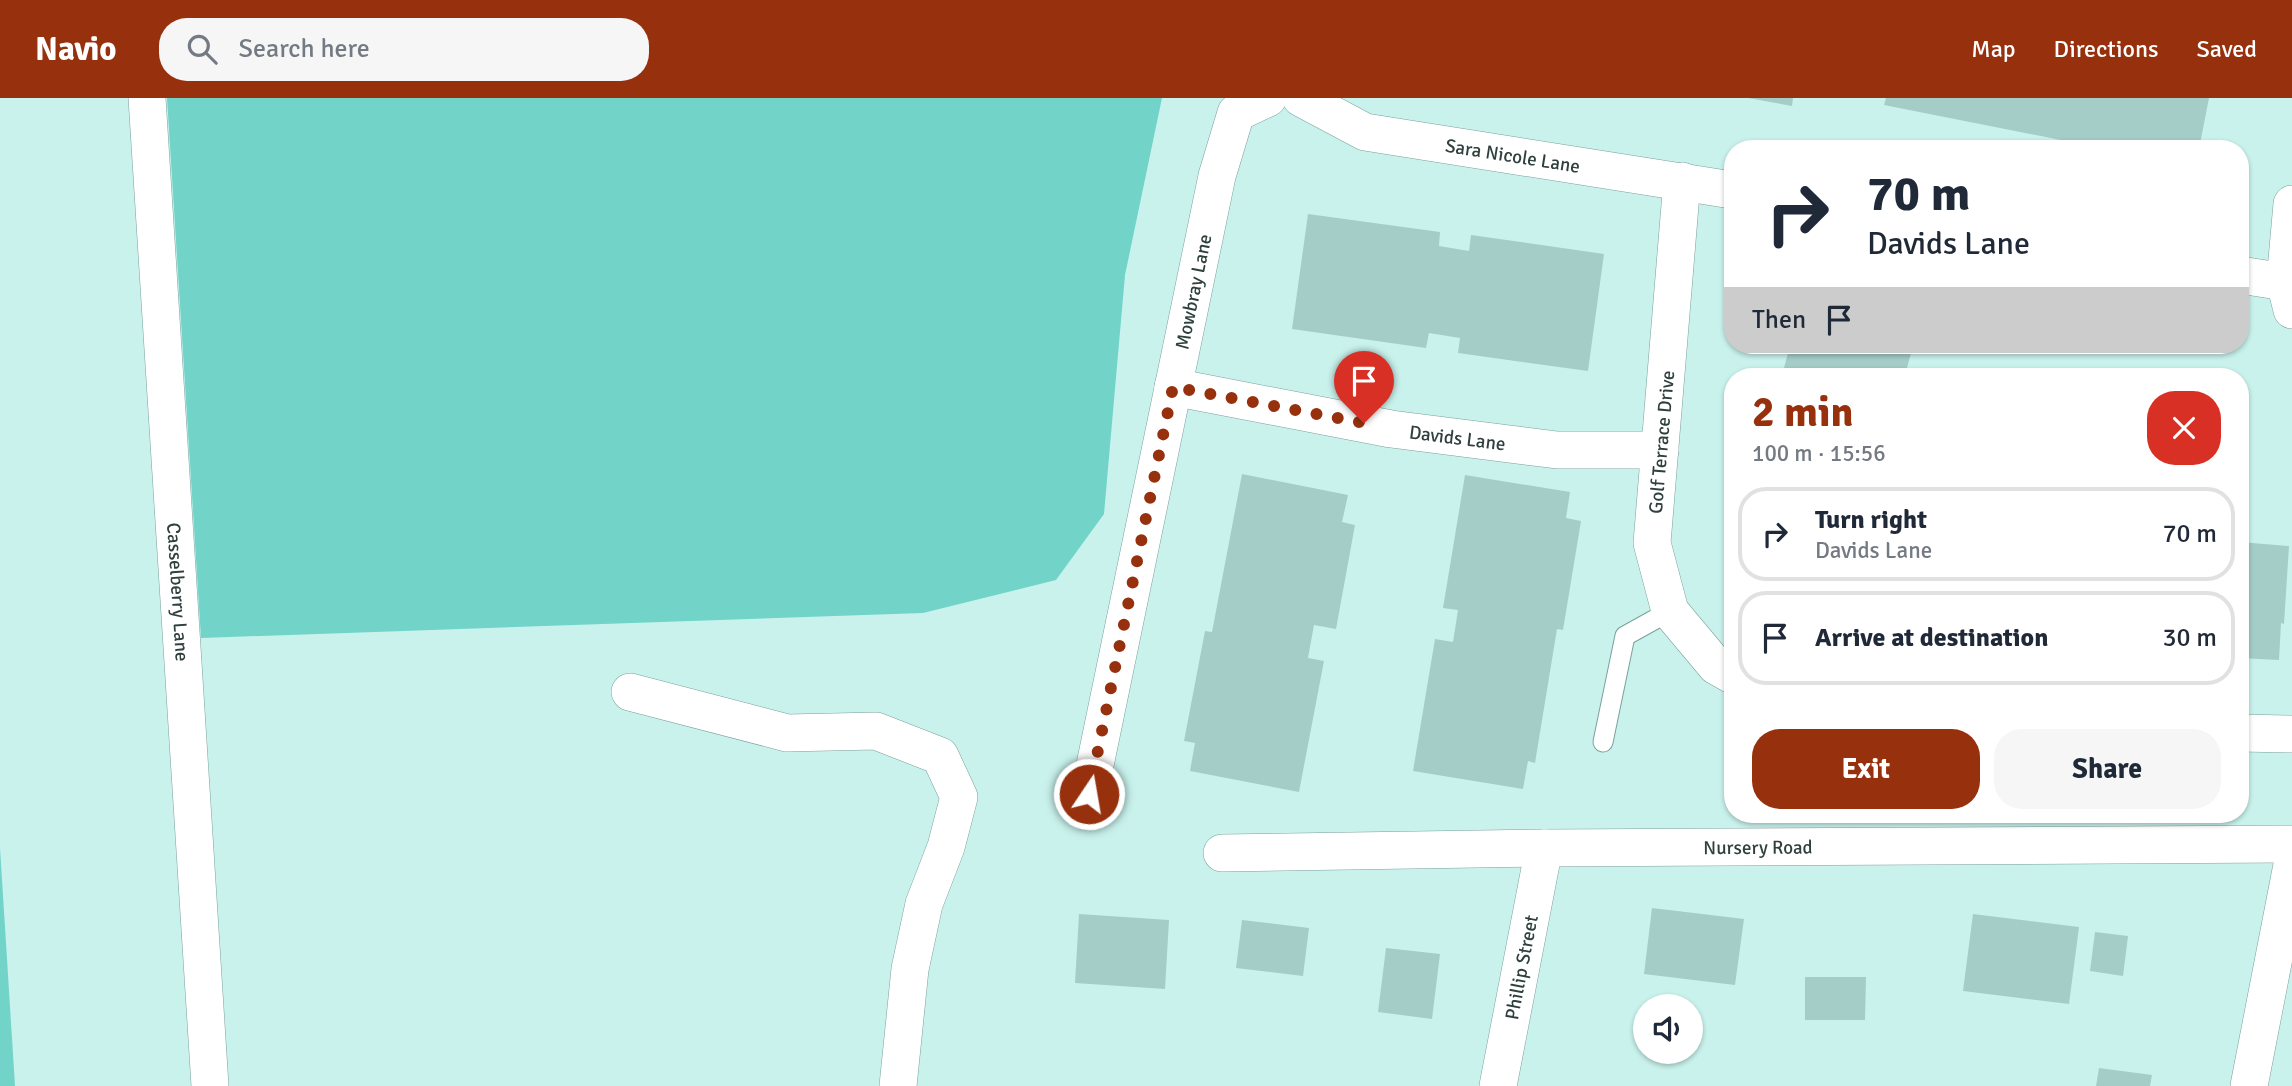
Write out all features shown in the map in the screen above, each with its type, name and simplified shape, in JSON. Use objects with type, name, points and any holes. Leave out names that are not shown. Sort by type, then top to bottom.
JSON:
[{"type":"street","name":"Casselberry Lane","points":[[147,98],[210,1086]]},
{"type":"street","name":"Mowbray Lane","points":[[1089,794],[1217,176],[1236,113],[1268,98]]},
{"type":"street","name":"Sara Nicole Lane","points":[[1301,98],[1365,132],[1724,189]]},
{"type":"street","name":"Golf Terrace Drive","points":[[1682,181],[1652,544],[1670,611],[1716,666],[1724,670]]},
{"type":"street","points":[[2249,279],[2288,296],[2292,204]]},
{"type":"street","name":"Davids Lane","points":[[1173,387],[1391,429],[1558,450],[1660,450]]},
{"type":"street","points":[[630,692],[787,733],[876,731],[940,756],[959,797],[946,847],[924,904],[910,970],[898,1086]]},
{"type":"street","points":[[2249,733],[2292,734]]},
{"type":"street","name":"Nursery Road","points":[[1222,853],[1544,848],[2292,844]]},
{"type":"street","name":"Phillip Street","points":[[1499,1086],[1544,848]]},
{"type":"street","points":[[2249,1086],[2292,865]]},
{"type":"lane","points":[[1603,742],[1625,636],[1670,611]]},
{"type":"shaded area","points":[[167,98],[1162,98],[1125,275],[1104,514],[1056,580],[923,613],[201,638]]},
{"type":"shaded area","points":[[0,848],[15,1086],[0,1086]]},
{"type":"building","points":[[1748,98],[1793,98],[1792,106]]},
{"type":"building","points":[[1886,98],[2209,98],[2201,140],[2061,140],[1884,105]]},
{"type":"building","points":[[1308,214],[1440,232],[1439,246],[1469,251],[1471,235],[1604,254],[1588,371],[1458,353],[1460,338],[1429,333],[1426,348],[1292,329]]},
{"type":"building","points":[[1788,354],[1911,354],[1907,368],[1784,368]]},
{"type":"building","points":[[1242,474],[1348,495],[1342,522],[1355,525],[1336,629],[1314,625],[1308,658],[1324,661],[1299,792],[1190,771],[1195,743],[1184,741],[1205,631],[1212,632]]},
{"type":"building","points":[[1465,475],[1570,492],[1566,518],[1581,521],[1563,630],[1557,629],[1535,763],[1528,761],[1523,789],[1413,771],[1435,639],[1453,642],[1458,610],[1443,608]]},
{"type":"building","points":[[2249,543],[2289,546],[2279,660],[2249,658]]},
{"type":"building","points":[[1652,908],[1744,919],[1735,985],[1644,974]]},
{"type":"building","points":[[1079,914],[1169,920],[1165,989],[1075,983]]},
{"type":"building","points":[[1973,914],[2079,927],[2069,1004],[1963,991]]},
{"type":"building","points":[[1242,920],[1309,928],[1303,976],[1236,968]]},
{"type":"building","points":[[2095,932],[2128,936],[2123,976],[2090,971]]},
{"type":"building","points":[[1386,948],[1440,954],[1432,1019],[1378,1012]]},
{"type":"building","points":[[1805,977],[1866,977],[1865,1020],[1805,1020]]},
{"type":"building","points":[[2099,1068],[2152,1075],[2150,1086],[2096,1086]]},
{"type":"route","points":[[1089,794],[1173,387],[1364,423]]}]
